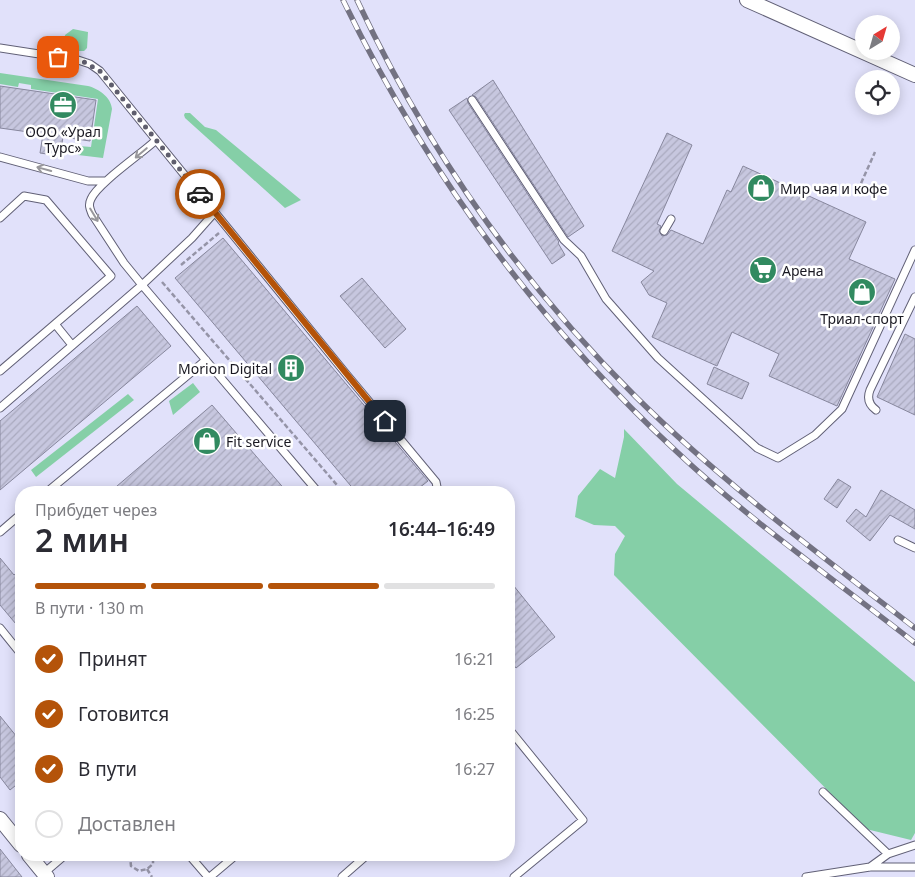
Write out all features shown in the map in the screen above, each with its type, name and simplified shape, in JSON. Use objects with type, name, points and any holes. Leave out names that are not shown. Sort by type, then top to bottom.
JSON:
[{"type":"street","points":[[747,0],[915,75]]},
{"type":"street","points":[[0,820],[15,838]]},
{"type":"street","points":[[34,861],[46,875]]},
{"type":"lane","points":[[0,48],[78,60],[90,64],[104,76],[155,141],[436,482],[437,486]]},
{"type":"lane","points":[[472,100],[564,240],[581,256],[606,299],[665,364],[757,448],[778,458],[815,435],[842,409],[915,250]]},
{"type":"lane","points":[[155,141],[108,180],[93,195],[89,207],[124,263],[313,486]]},
{"type":"lane","points":[[0,157],[88,181],[100,182],[108,180]]},
{"type":"lane","points":[[0,218],[24,196],[46,200],[111,276],[0,371]]},
{"type":"lane","points":[[0,408],[142,285],[192,238],[215,212]]},
{"type":"lane","points":[[664,232],[671,218]]},
{"type":"lane","points":[[876,410],[868,399],[870,390],[915,297]]},
{"type":"lane","points":[[55,324],[72,345]]},
{"type":"lane","points":[[54,486],[206,360]]},
{"type":"lane","points":[[0,532],[15,519]]},
{"type":"lane","points":[[898,540],[915,548]]},
{"type":"lane","points":[[0,628],[15,647]]},
{"type":"lane","points":[[514,877],[583,820],[515,736]]},
{"type":"lane","points":[[823,792],[888,854]]},
{"type":"lane","points":[[870,867],[888,854],[915,845]]},
{"type":"lane","points":[[46,875],[59,861]]},
{"type":"lane","points":[[194,861],[209,877],[229,861]]},
{"type":"lane","points":[[342,877],[360,861]]},
{"type":"lane","points":[[806,877],[870,867],[915,867]]},
{"type":"path","points":[[858,190],[875,152]]},
{"type":"path","points":[[176,270],[219,233],[207,219]]},
{"type":"path","points":[[162,282],[338,486]]},
{"type":"path","points":[[130,861],[131,866],[138,871],[147,869],[153,864],[153,861]]},
{"type":"path","points":[[147,869],[152,877]]},
{"type":"green space","points":[[73,29],[88,32],[87,48],[84,51],[68,51],[64,46],[65,35]]},
{"type":"green space","points":[[0,73],[88,86],[104,94],[112,109],[103,158],[78,155],[79,146],[91,147],[98,99],[31,89],[31,85],[19,83],[18,87],[0,84]]},
{"type":"green space","points":[[185,113],[190,113],[205,127],[216,130],[301,200],[285,208],[185,118]]},
{"type":"green space","points":[[193,383],[200,392],[173,415],[169,401]]},
{"type":"green space","points":[[128,394],[134,400],[36,477],[31,470]]},
{"type":"green space","points":[[624,429],[677,484],[915,682],[915,833],[911,840],[866,829],[614,575],[615,554],[625,536],[615,526],[594,525],[575,517],[578,496],[600,469],[615,478]]},
{"type":"building","points":[[493,80],[584,226],[568,237],[476,97],[472,95]]},
{"type":"building","points":[[0,86],[96,100],[90,141],[63,137],[60,156],[40,153],[43,134],[0,128]]},
{"type":"building","points":[[467,98],[468,103],[559,242],[565,255],[552,264],[449,110]]},
{"type":"building","name":"Арена","points":[[667,133],[692,145],[657,224],[661,226],[659,231],[662,236],[667,235],[671,230],[703,244],[727,190],[731,192],[743,166],[866,222],[849,259],[895,279],[837,406],[769,376],[779,354],[732,332],[717,366],[652,337],[667,303],[649,295],[641,282],[654,271],[612,251]]},
{"type":"building","name":"Morion Digital","points":[[223,238],[428,481],[422,486],[351,486],[175,278]]},
{"type":"building","points":[[362,278],[406,329],[385,348],[340,296]]},
{"type":"building","points":[[137,306],[171,346],[0,490],[0,421]]},
{"type":"building","points":[[905,334],[915,339],[915,415],[877,397]]},
{"type":"building","points":[[714,367],[749,383],[742,399],[707,384]]},
{"type":"building","points":[[212,405],[282,486],[117,486]]},
{"type":"building","points":[[838,479],[851,487],[837,508],[824,499]]},
{"type":"building","points":[[881,490],[915,510],[915,529],[890,515],[870,541],[846,521],[856,509],[866,517]]},
{"type":"building","points":[[0,558],[15,574],[15,623],[0,605]]},
{"type":"building","points":[[515,587],[555,637],[516,668],[515,667]]},
{"type":"building","points":[[0,716],[15,735],[15,786],[10,790],[0,777]]},
{"type":"building","points":[[0,849],[22,877],[0,877]]},
{"type":"railway","points":[[343,0],[375,63],[448,184],[531,297],[577,350],[625,402],[704,477],[763,526],[915,643]]},
{"type":"railway","points":[[357,0],[413,108],[445,160],[515,260],[553,307],[636,397],[702,459],[772,517],[915,628]]},
{"type":"way so far","points":[[58,57],[78,60],[90,64],[100,71],[200,194]]},
{"type":"place","name":"ООО «Урал Турс»","points":[[63,105]]},
{"type":"place","name":"Мир чая и кофе","points":[[761,188]]},
{"type":"place","name":"Арена","points":[[763,270]]},
{"type":"place","name":"Триал-спорт","points":[[862,292]]},
{"type":"place","name":"Morion Digital","points":[[291,368]]},
{"type":"place","name":"Fit service","points":[[207,441]]},
{"type":"route","points":[[200,194],[385,421]]}]
